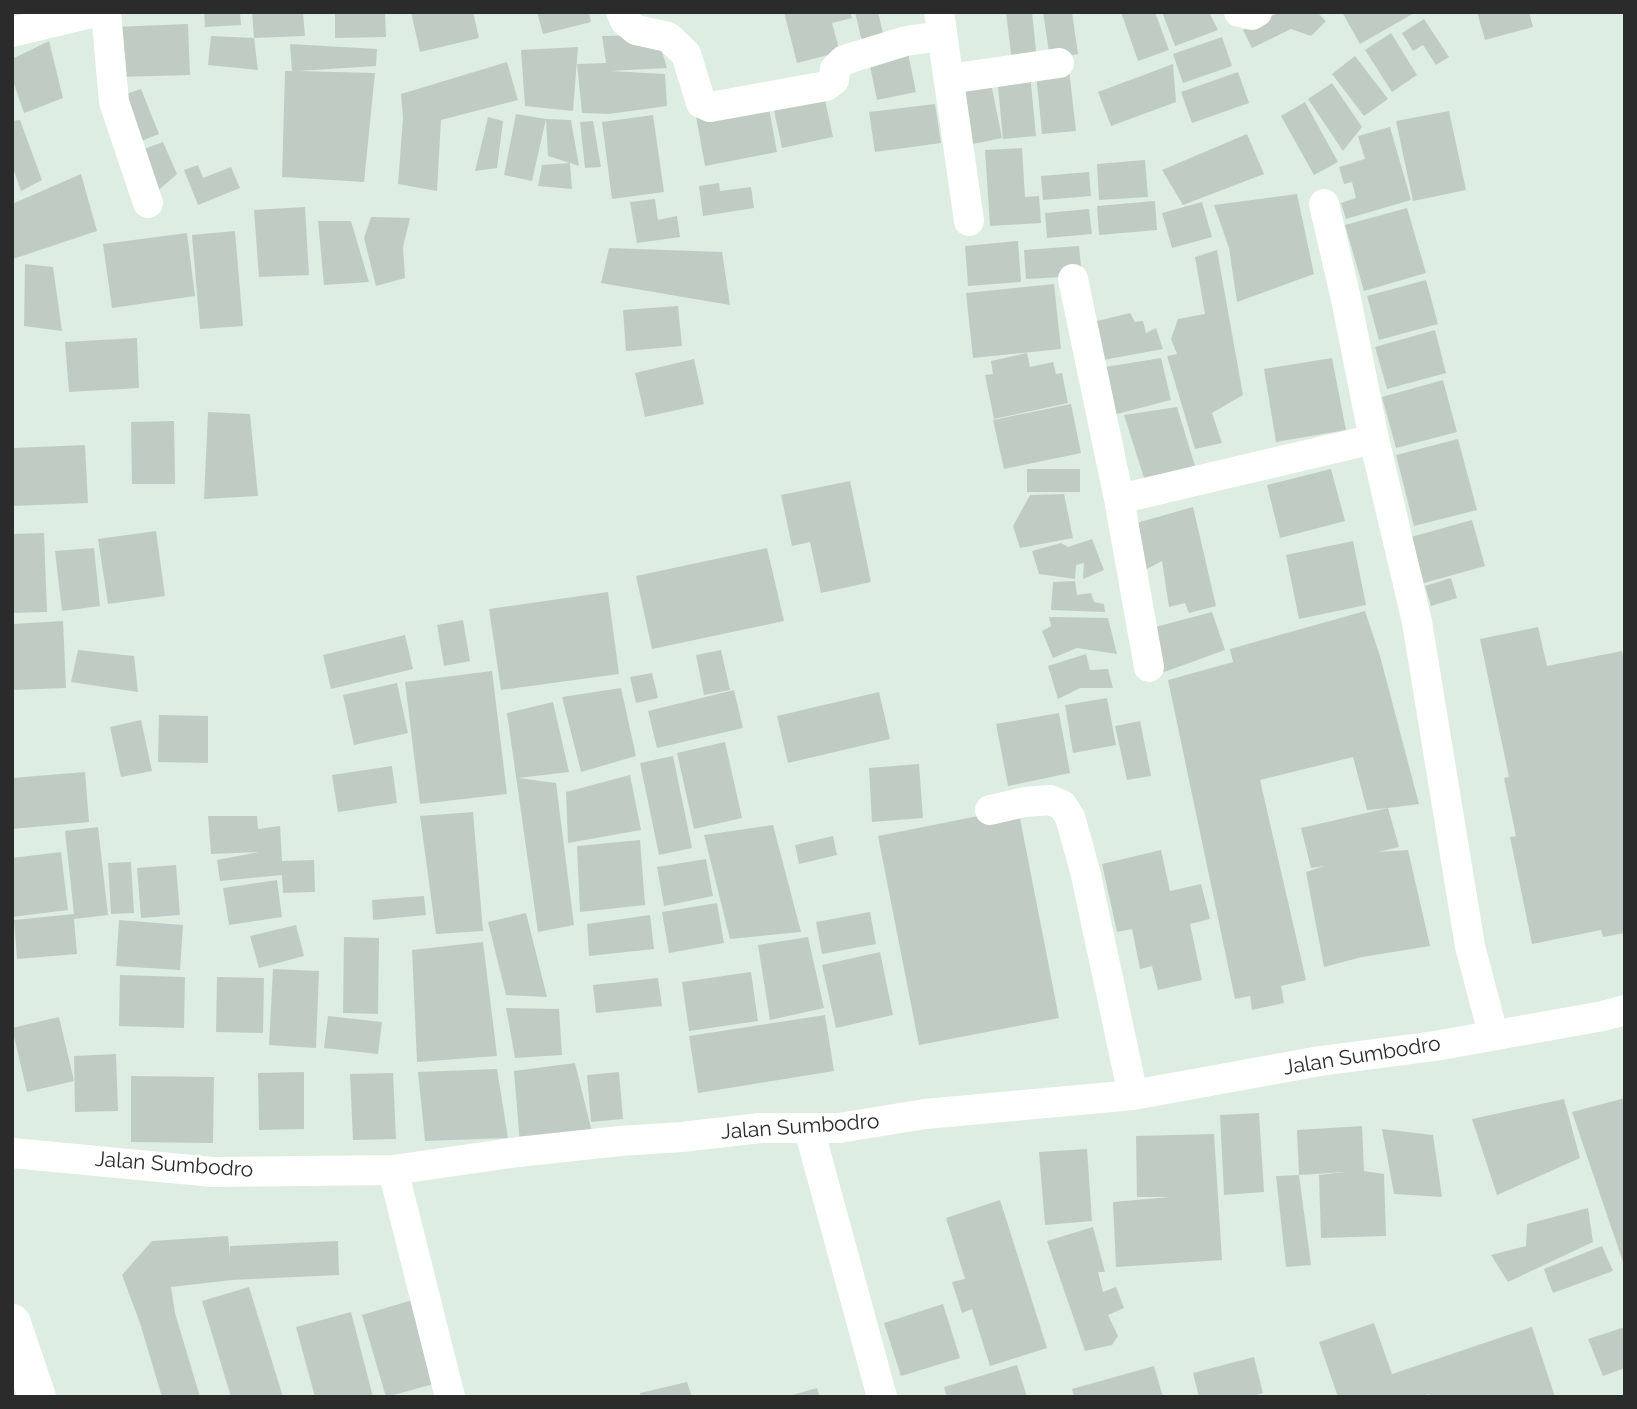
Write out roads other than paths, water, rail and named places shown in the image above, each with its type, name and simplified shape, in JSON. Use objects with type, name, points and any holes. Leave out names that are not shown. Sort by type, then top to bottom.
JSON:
[{"type":"main road","points":[[12,1323],[37,1397]]},
{"type":"street","points":[[12,32],[96,12]]},
{"type":"street","points":[[106,12],[114,102],[148,203]]},
{"type":"street","points":[[621,12],[625,22],[636,30],[668,37],[686,54],[701,103],[710,107],[826,86],[834,80],[835,69],[844,60],[905,41],[940,24],[969,221]]},
{"type":"street","points":[[1239,12],[1252,15],[1257,12]]},
{"type":"street","points":[[949,79],[1059,63]]},
{"type":"street","points":[[1324,204],[1374,439],[1417,622],[1470,946],[1493,1034]]},
{"type":"street","points":[[1073,279],[1119,499],[1149,667]]},
{"type":"street","points":[[1119,499],[1374,439]]},
{"type":"street","points":[[990,810],[1025,802],[1050,800],[1062,804],[1070,817],[1085,871],[1133,1095]]},
{"type":"street","name":"Jalan Sumbodro","points":[[12,1153],[213,1172],[393,1170],[620,1141],[760,1128],[839,1128],[925,1114],[1133,1095],[1320,1061],[1436,1046],[1625,1010]]},
{"type":"street","points":[[809,1129],[882,1397]]},
{"type":"street","points":[[393,1170],[450,1397]]}]
